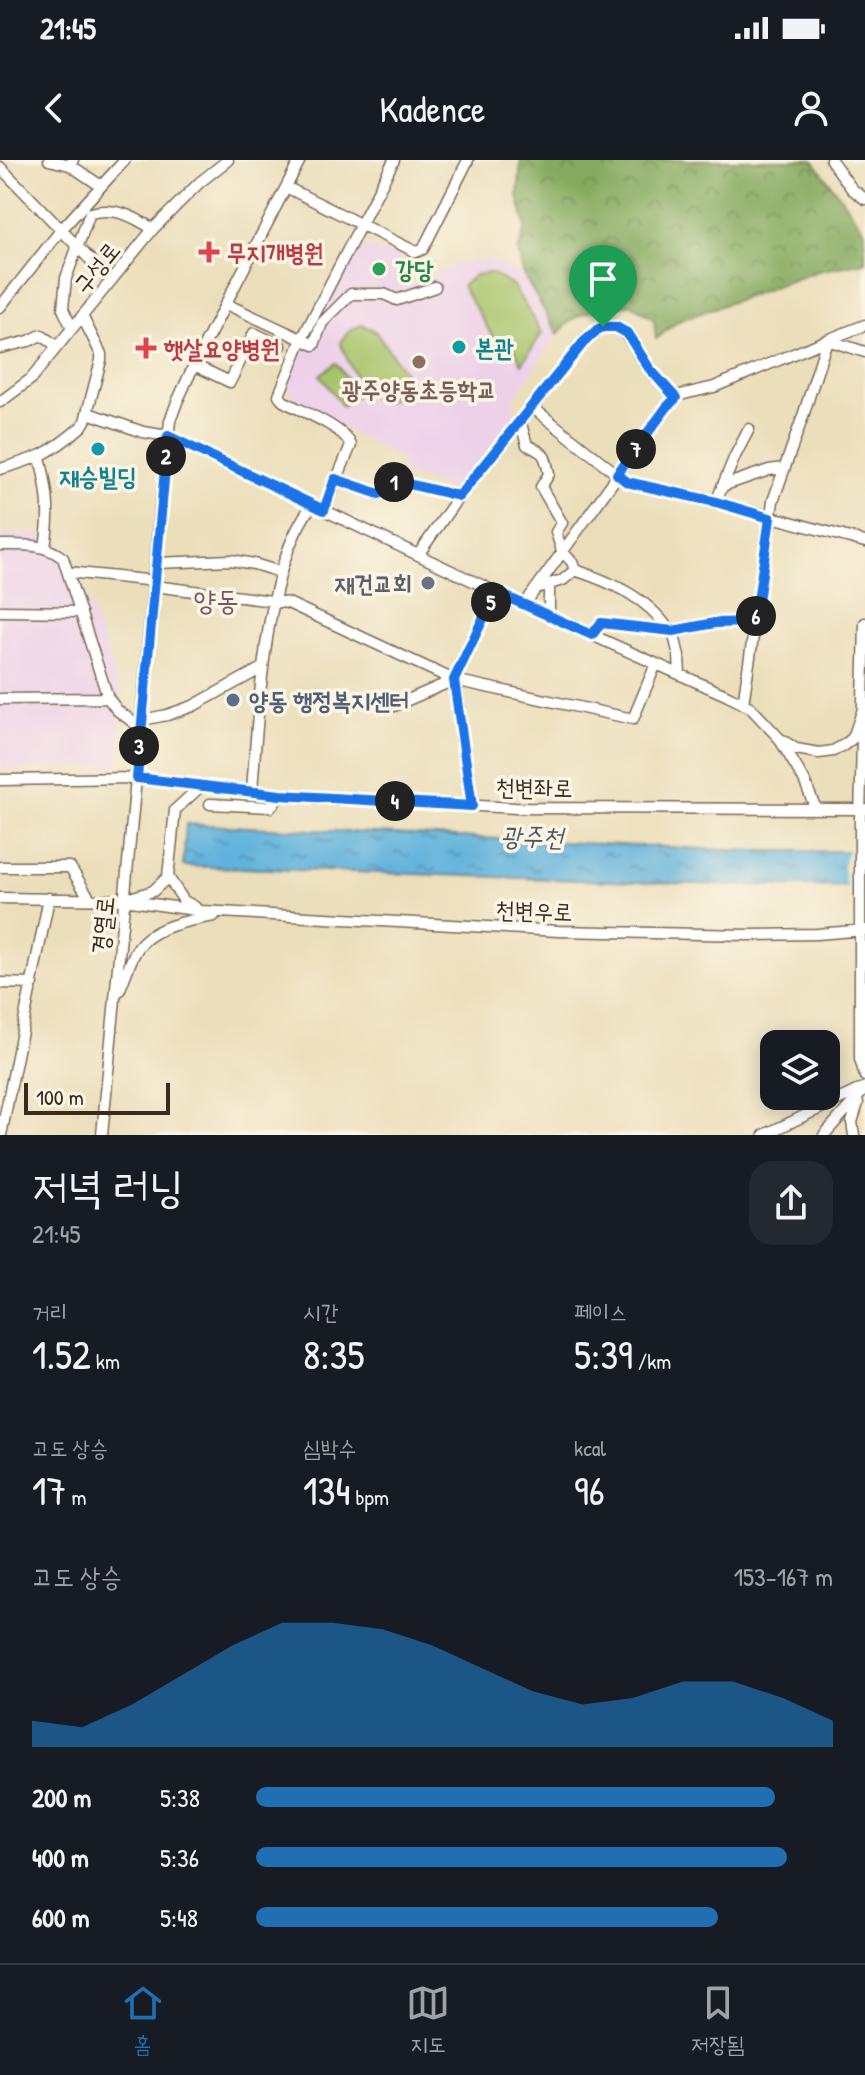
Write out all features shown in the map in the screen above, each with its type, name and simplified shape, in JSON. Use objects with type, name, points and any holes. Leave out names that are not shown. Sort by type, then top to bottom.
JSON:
[{"type":"street","points":[[49,160],[72,162],[101,186]]},
{"type":"street","points":[[0,307],[61,230],[125,160]]},
{"type":"street","name":"구성로","points":[[0,402],[31,379],[153,229],[200,182],[228,160]]},
{"type":"street","name":"경열로","points":[[102,1135],[168,436],[173,412],[194,365],[300,160]]},
{"type":"street","points":[[324,510],[351,445],[339,431],[283,401],[279,395],[394,160]]},
{"type":"street","points":[[286,187],[416,252],[423,249],[468,160]]},
{"type":"street","points":[[831,160],[852,189],[865,199]]},
{"type":"street","points":[[3,175],[111,281]]},
{"type":"street","points":[[72,328],[63,309],[66,278],[90,213],[107,209],[134,217],[153,229]]},
{"type":"street","points":[[226,304],[314,345],[322,323],[351,294],[384,294],[397,300],[435,287]]},
{"type":"street","points":[[0,469],[48,453],[82,426],[88,413],[101,354],[82,316]]},
{"type":"street","points":[[524,605],[617,474],[676,398],[714,387],[865,325]]},
{"type":"street","points":[[418,555],[459,496],[592,333],[608,327],[627,333],[649,368],[676,398]]},
{"type":"street","points":[[194,365],[230,382],[254,333],[281,346]]},
{"type":"street","points":[[0,348],[41,335],[57,346]]},
{"type":"street","points":[[827,340],[865,352]]},
{"type":"street","points":[[743,704],[773,501],[827,340]]},
{"type":"street","points":[[532,407],[627,482],[865,542]]},
{"type":"street","points":[[88,413],[143,432],[168,436],[498,593],[743,704],[779,738],[804,780],[816,809]]},
{"type":"street","points":[[520,420],[527,445],[546,456],[549,474],[541,487],[562,523],[556,532],[562,551],[575,570],[629,592],[660,618],[671,631],[679,656],[680,674]]},
{"type":"street","points":[[716,502],[749,429]]},
{"type":"street","points":[[40,457],[50,512],[45,547]]},
{"type":"street","points":[[722,486],[784,468]]},
{"type":"street","points":[[335,479],[379,494],[396,481],[459,496]]},
{"type":"street","points":[[252,791],[262,668],[274,600],[280,572],[299,522],[312,505]]},
{"type":"street","points":[[0,545],[36,545],[63,558],[108,698],[117,710],[141,724],[193,706],[262,668]]},
{"type":"street","points":[[156,563],[231,560],[280,572]]},
{"type":"street","points":[[536,588],[563,580],[575,570]]},
{"type":"street","points":[[68,572],[274,600],[305,609],[454,680],[633,719],[656,664]]},
{"type":"street","points":[[549,585],[549,616]]},
{"type":"street","points":[[472,806],[454,680],[498,593]]},
{"type":"street","points":[[0,611],[81,612]]},
{"type":"street","points":[[592,635],[601,623],[671,631],[715,623],[755,622]]},
{"type":"street","points":[[865,623],[860,1059],[865,1076]]},
{"type":"street","points":[[394,706],[454,680]]},
{"type":"street","points":[[0,699],[108,698]]},
{"type":"street","points":[[779,738],[807,752],[833,751],[853,738],[863,709]]},
{"type":"street","name":"천변좌로","points":[[0,780],[137,778],[280,795],[515,808],[816,809],[862,812]]},
{"type":"street","points":[[202,785],[175,810],[168,877],[184,901],[202,911]]},
{"type":"street","points":[[210,804],[271,807],[280,795]]},
{"type":"street","points":[[0,867],[70,867],[90,899]]},
{"type":"street","points":[[124,900],[153,891],[168,877]]},
{"type":"street","name":"천변우로","points":[[0,898],[124,900],[202,911],[558,931],[748,935],[863,930]]},
{"type":"street","points":[[1,1135],[49,898]]},
{"type":"street","points":[[114,1004],[137,949],[144,940],[183,922],[236,912]]},
{"type":"street","points":[[0,983],[33,984]]},
{"type":"street","points":[[768,1134],[865,1089]]},
{"type":"street","points":[[824,1135],[865,1089]]},
{"type":"street","points":[[854,1135],[853,1114],[865,1089]]},
{"type":"shaded area","name":"광주양동초등학교","points":[[358,244],[402,258],[404,284],[416,283],[453,265],[487,258],[524,276],[558,334],[514,398],[515,417],[454,490],[402,474],[402,461],[294,401],[289,392],[289,381]]},
{"type":"shaded area","points":[[0,534],[43,534],[67,549],[119,686],[122,712],[118,766],[0,770]]},
{"type":"green space","points":[[521,160],[813,160],[865,231],[865,262],[818,271],[678,321],[656,339],[654,320],[631,304],[582,315],[573,319],[558,334],[524,276],[518,252],[526,227],[518,196]]},
{"type":"green space","points":[[491,273],[513,286],[542,333],[522,364],[513,346],[500,348],[462,286],[475,275]]},
{"type":"green space","points":[[363,325],[375,331],[403,370],[407,383],[395,398],[384,401],[369,395],[357,380],[348,360],[341,344],[344,337]]},
{"type":"green space","points":[[336,363],[358,394],[342,406],[320,375]]},
{"type":"water","name":"광주천","points":[[186,824],[749,851],[865,851],[865,887],[719,885],[183,866]]},
{"type":"pier","points":[[865,847],[865,891],[847,891],[843,867],[848,848]]},
{"type":"place","name":"무지개병원","points":[[209,252]]},
{"type":"place","name":"강당","points":[[379,269]]},
{"type":"place","name":"본관","points":[[459,347]]},
{"type":"place","name":"햇살요양병원","points":[[146,348]]},
{"type":"place","name":"광주양동초등학교","points":[[419,362]]},
{"type":"place","name":"재승빌딩","points":[[98,449]]},
{"type":"place","name":"재건교회","points":[[428,583]]},
{"type":"place","name":"양동 행정복지센터","points":[[233,700]]},
{"type":"district","name":"양동","points":[[216,600]]},
{"type":"route","points":[[603,327],[616,327],[627,333],[649,368],[676,398],[617,474],[627,482],[770,518],[755,622],[715,623],[673,631],[601,623],[592,635],[498,593],[454,680],[472,806],[280,795],[137,778],[168,436],[324,510],[335,479],[379,494],[396,481],[459,496],[583,343],[603,327]]}]
